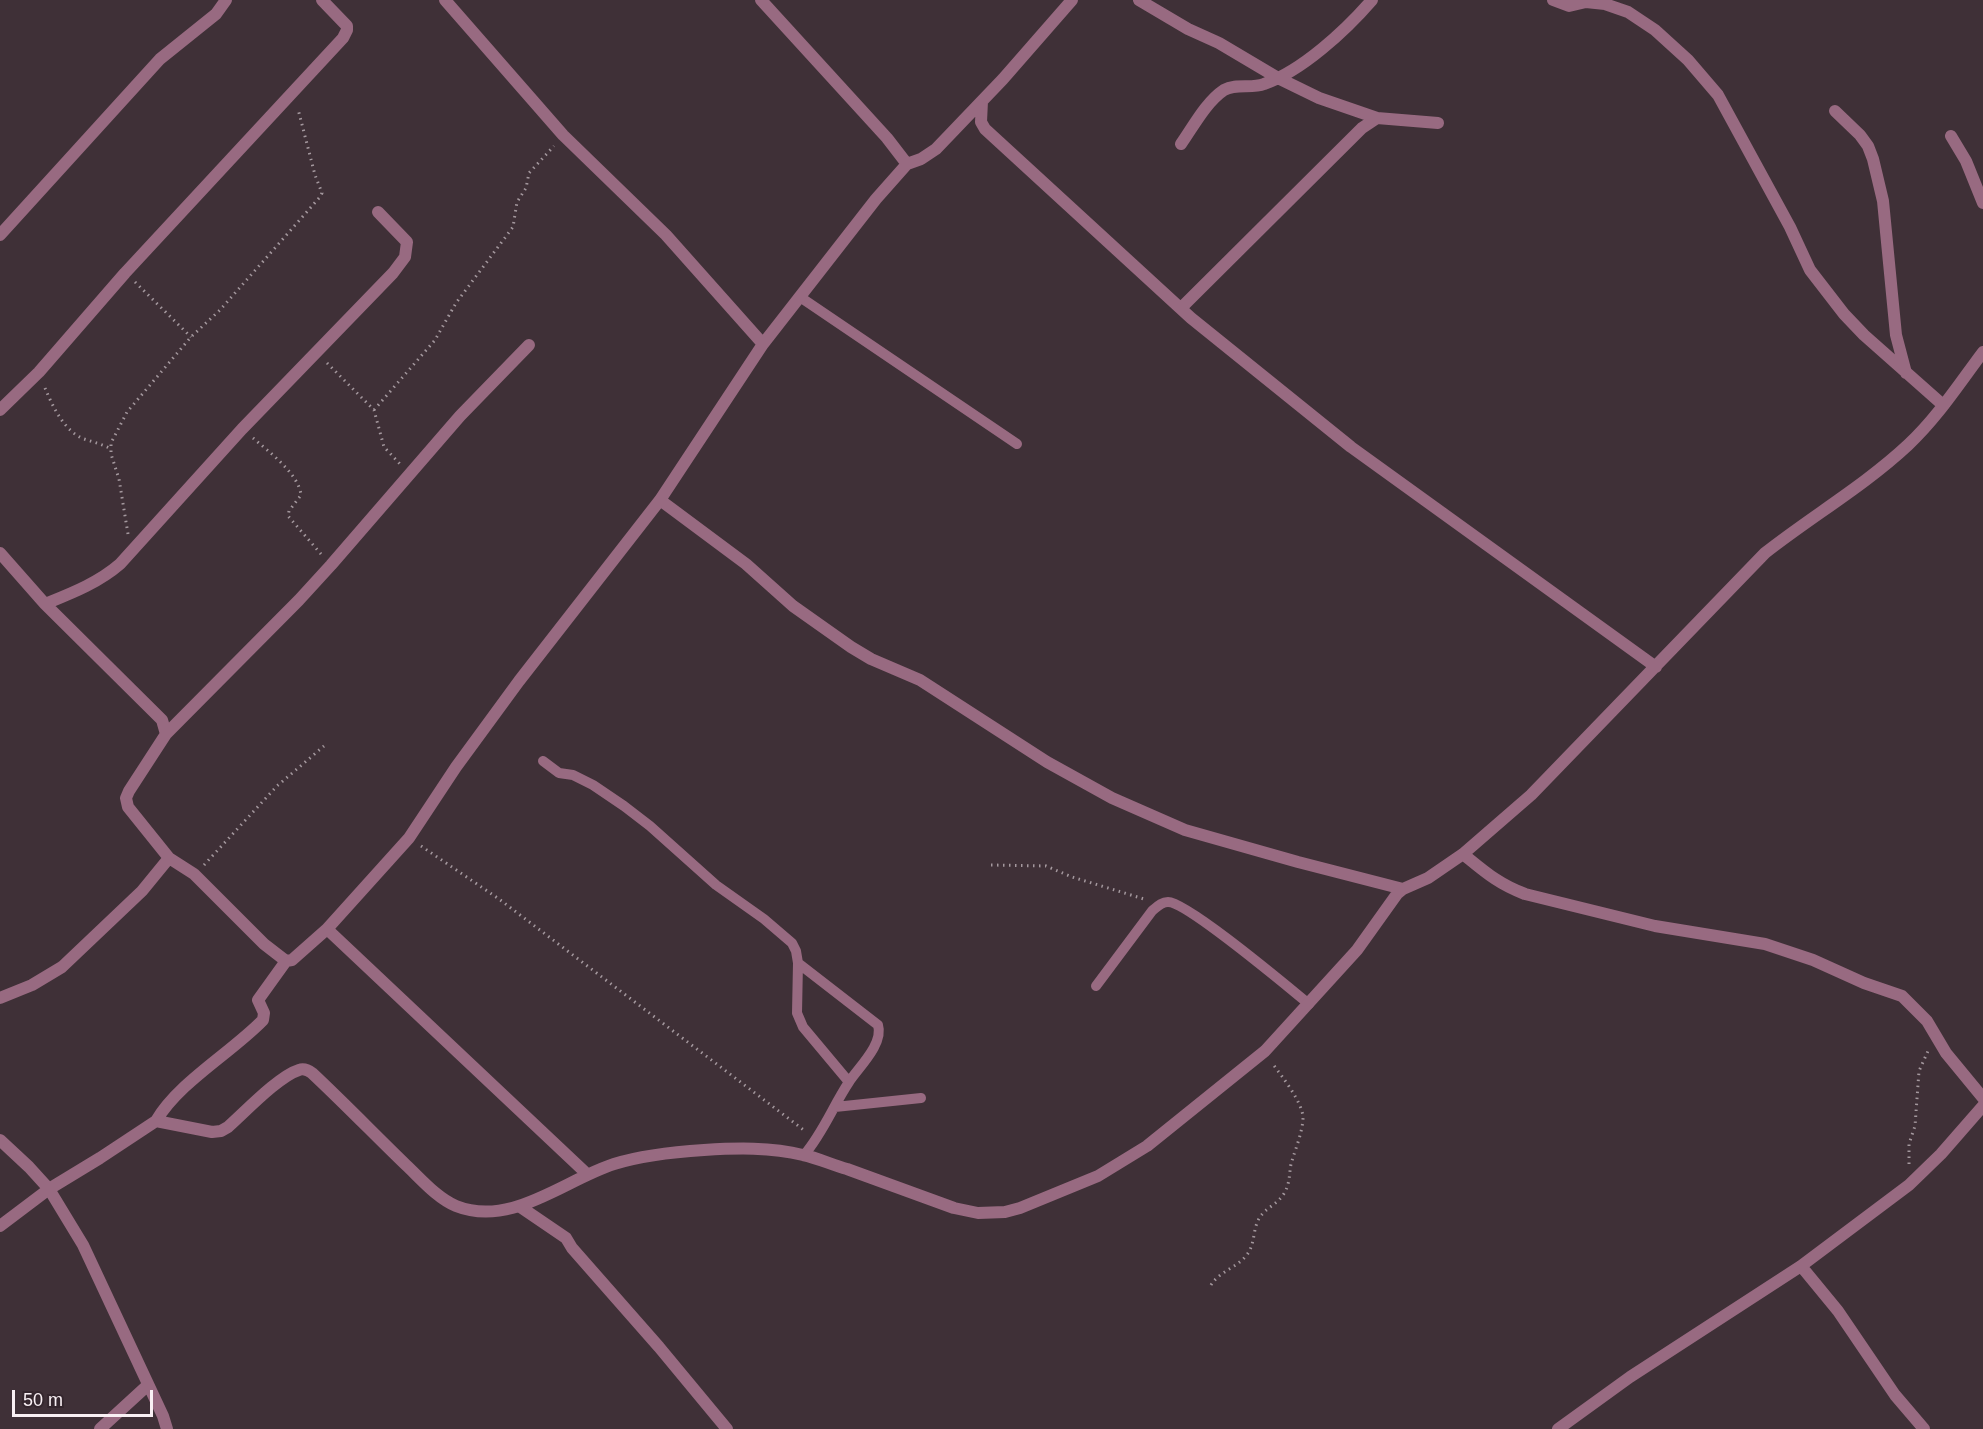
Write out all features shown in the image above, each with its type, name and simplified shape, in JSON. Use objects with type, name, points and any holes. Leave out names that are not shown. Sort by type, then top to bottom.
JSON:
[{"type":"street","points":[[0,235],[160,59],[216,14],[226,0]]},
{"type":"street","points":[[0,410],[39,372],[125,273],[294,90],[312,74],[347,30],[346,24],[322,0]]},
{"type":"street","points":[[445,0],[563,135],[666,235],[763,344]]},
{"type":"street","points":[[760,0],[887,138],[907,164]]},
{"type":"street","points":[[0,1226],[49,1189],[156,1121],[163,1110],[182,1091],[263,1020],[264,1013],[258,1000],[286,961],[292,960],[327,929],[409,838],[456,767],[519,681],[660,500],[763,344],[839,245],[907,164],[921,159],[936,149],[1072,0]]},
{"type":"street","points":[[1139,0],[1188,29],[1219,43],[1278,78],[1318,98],[1377,118],[1438,123]]},
{"type":"street","points":[[1181,144],[1202,114],[1225,90],[1233,87],[1259,86],[1278,78],[1330,42],[1372,0]]},
{"type":"street","points":[[1553,0],[1569,6],[1586,2],[1605,4],[1628,12],[1655,30],[1688,60],[1718,95],[1790,227],[1810,270],[1844,314],[1864,335],[1943,405]]},
{"type":"street","points":[[982,101],[981,122],[985,129],[1181,308],[1351,447],[1656,667]]},
{"type":"street","points":[[1835,111],[1860,135],[1873,159],[1883,201],[1896,335],[1907,374]]},
{"type":"street","points":[[1181,308],[1362,128],[1377,118]]},
{"type":"street","points":[[1951,136],[1966,161],[1983,203]]},
{"type":"street","points":[[45,604],[108,574],[393,273],[405,257],[407,242],[378,212]]},
{"type":"street","points":[[286,961],[264,944],[194,874],[169,858],[128,807],[126,798],[129,790],[166,734],[331,566],[460,416],[529,345]]},
{"type":"street","points":[[156,1121],[212,1132],[221,1131],[285,1077],[298,1070],[308,1070],[416,1174],[454,1205],[471,1210],[492,1212],[530,1203],[587,1174],[634,1158],[734,1148],[773,1150],[804,1155],[954,1208],[978,1213],[1005,1212],[1020,1208],[1076,1185],[1122,1163],[1146,1146],[1265,1051],[1357,951],[1402,889],[1428,878],[1462,854],[1531,795],[1765,553],[1882,467],[1908,445],[1943,405],[1983,352]]},
{"type":"street","points":[[660,500],[746,564],[793,606],[850,647],[871,659],[920,680],[1047,762],[1112,798],[1185,830],[1402,889]]},
{"type":"street","points":[[0,553],[45,604],[162,720],[166,734]]},
{"type":"street","points":[[1462,854],[1490,878],[1525,894],[1655,926],[1765,944],[1813,960],[1863,983],[1902,996],[1919,1012],[1946,1053],[1983,1098]]},
{"type":"street","points":[[0,998],[33,986],[62,967],[142,891],[169,858]]},
{"type":"street","points":[[327,929],[587,1174]]},
{"type":"street","points":[[1558,1429],[1630,1377],[1802,1266],[1912,1181],[1941,1154],[1983,1106]]},
{"type":"street","points":[[0,1140],[49,1189],[83,1245],[167,1429]]},
{"type":"street","points":[[519,1206],[566,1238],[572,1248],[727,1429]]},
{"type":"street","points":[[1802,1266],[1838,1311],[1895,1395],[1924,1429]]},
{"type":"street","points":[[100,1429],[148,1385]]},
{"type":"street","points":[[163,1416],[178,1429]]},
{"type":"lane","points":[[800,297],[1017,444]]},
{"type":"lane","points":[[543,761],[559,773],[573,775],[593,785],[650,826],[716,885],[764,919],[792,943],[798,963],[797,1013],[803,1027],[849,1082]]},
{"type":"lane","points":[[1096,986],[1152,911],[1160,904],[1169,902],[1181,905],[1212,927],[1309,1004]]},
{"type":"lane","points":[[798,963],[878,1025],[879,1036],[868,1057],[849,1082],[816,1141],[804,1155]]},
{"type":"lane","points":[[835,1107],[921,1098]]},
{"type":"path","points":[[131,551],[119,479],[111,448],[111,443],[127,412],[191,337],[220,309],[322,193],[304,136],[294,90]]},
{"type":"path","points":[[374,410],[435,340],[456,303],[513,227],[517,202],[526,188],[529,173],[563,135]]},
{"type":"path","points":[[125,273],[191,337]]},
{"type":"path","points":[[317,353],[374,410],[384,447],[405,469],[402,482]]},
{"type":"path","points":[[39,372],[51,402],[69,429],[86,439],[111,448]]},
{"type":"path","points":[[243,429],[292,475],[300,488],[301,495],[288,516],[331,566]]},
{"type":"path","points":[[194,874],[277,786],[324,746]]},
{"type":"path","points":[[409,838],[499,899],[816,1141]]},
{"type":"path","points":[[991,866],[1046,866],[1072,877],[1160,904]]},
{"type":"path","points":[[1912,1181],[1908,1154],[1915,1126],[1919,1071],[1935,1036]]},
{"type":"path","points":[[1211,1285],[1222,1273],[1247,1255],[1254,1243],[1258,1219],[1278,1202],[1290,1180],[1290,1168],[1303,1118],[1293,1095],[1265,1051]]}]
